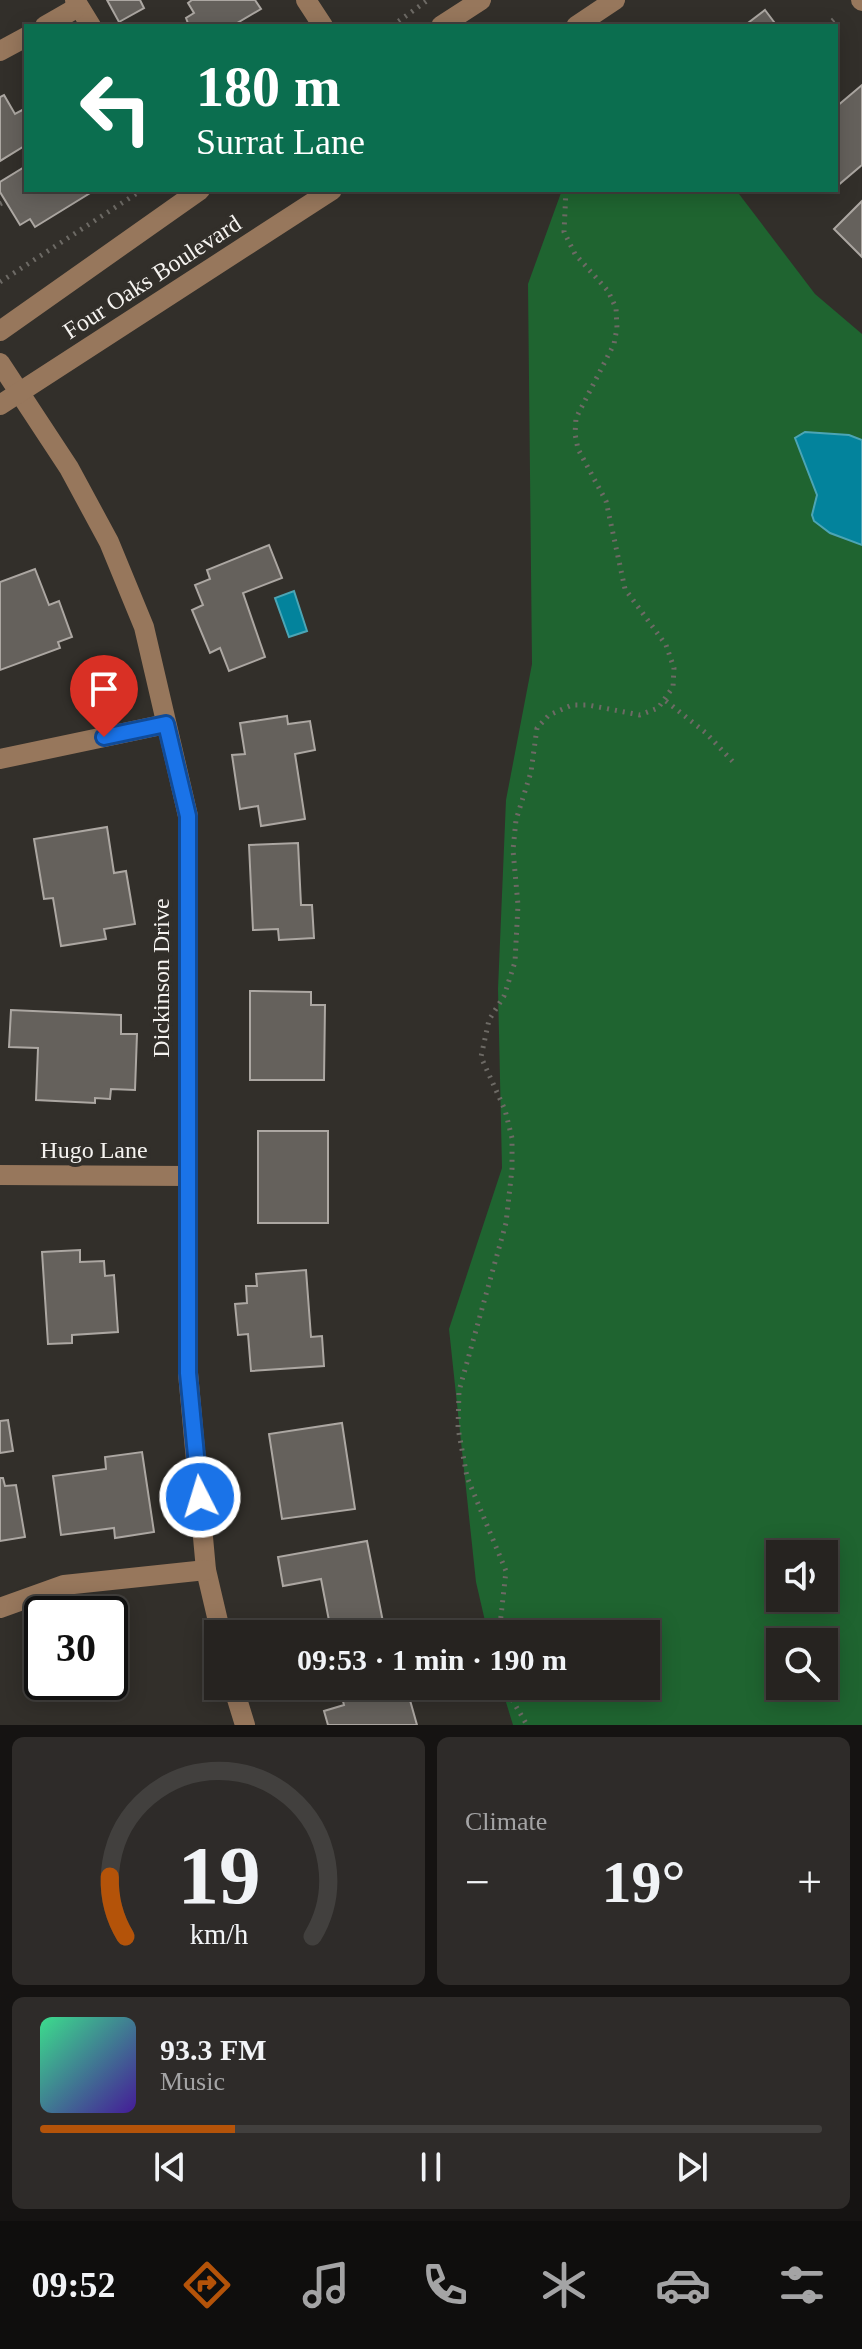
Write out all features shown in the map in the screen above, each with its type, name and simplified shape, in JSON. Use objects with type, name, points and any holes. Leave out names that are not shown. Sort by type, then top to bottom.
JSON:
[{"type":"street","points":[[306,0],[322,24]]},
{"type":"street","points":[[444,24],[481,0]]},
{"type":"street","points":[[579,24],[615,0]]},
{"type":"street","points":[[48,24],[77,4],[90,24]]},
{"type":"street","points":[[0,51],[24,38]]},
{"type":"street","name":"Four Oaks Boulevard","points":[[0,331],[197,192]]},
{"type":"street","name":"Four Oaks Boulevard","points":[[0,405],[329,192]]},
{"type":"street","name":"Dickinson Drive","points":[[0,363],[22,393],[109,542],[144,627],[188,816],[188,1373],[206,1570],[218,1620]]},
{"type":"street","points":[[0,759],[166,724]]},
{"type":"street","name":"Hugo Lane","points":[[0,1175],[188,1176]]},
{"type":"street","points":[[0,1608],[64,1585],[206,1570]]},
{"type":"street","points":[[237,1700],[245,1725]]},
{"type":"path","points":[[395,24],[428,0]]},
{"type":"path","points":[[828,24],[838,16]]},
{"type":"path","points":[[181,24],[185,21]]},
{"type":"path","points":[[0,282],[139,192]]},
{"type":"path","points":[[501,1620],[506,1571],[467,1477],[458,1428],[459,1391],[506,1223],[512,1169],[509,1124],[481,1057],[486,1030],[504,996],[515,962],[518,905],[513,850],[516,820],[531,772],[537,728],[549,715],[572,705],[588,705],[640,715],[666,701],[673,687],[674,668],[666,645],[625,589],[613,523],[575,434],[576,418],[614,344],[617,328],[616,308],[608,291],[575,254],[564,232],[566,192]]},
{"type":"path","points":[[666,701],[706,733],[735,764]]},
{"type":"path","points":[[512,1700],[527,1725]]},
{"type":"green space","points":[[561,192],[738,192],[815,294],[862,334],[862,1725],[513,1725],[505,1700],[660,1700],[660,1620],[485,1620],[476,1582],[449,1329],[502,1168],[498,989],[506,800],[532,664],[528,284]]},
{"type":"water","points":[[805,432],[849,435],[862,440],[862,545],[830,533],[814,521],[812,515],[817,495],[795,438]]},
{"type":"water","points":[[294,591],[307,631],[289,637],[275,598]]},
{"type":"building","points":[[107,0],[140,0],[144,8],[119,22]]},
{"type":"building","points":[[192,0],[255,0],[261,9],[235,24],[188,24],[186,18],[194,13],[188,3]]},
{"type":"building","points":[[765,10],[776,24],[747,24]]},
{"type":"building","points":[[862,85],[862,165],[838,185],[838,105]]},
{"type":"building","points":[[4,95],[15,114],[24,109],[24,146],[0,161],[0,97]]},
{"type":"building","points":[[24,167],[24,192],[92,192],[35,227],[30,219],[20,225],[0,192],[0,182]]},
{"type":"building","points":[[862,201],[862,257],[834,229]]},
{"type":"building","points":[[269,545],[282,578],[243,593],[265,657],[229,671],[220,648],[210,653],[192,610],[203,605],[195,585],[210,579],[207,570]]},
{"type":"building","points":[[35,569],[49,605],[59,601],[72,637],[58,642],[60,648],[0,670],[0,582]]},
{"type":"building","points":[[287,716],[288,724],[310,721],[315,750],[295,754],[305,819],[261,826],[258,806],[240,809],[232,755],[245,754],[240,723]]},
{"type":"building","points":[[107,827],[114,873],[126,871],[135,924],[104,929],[106,939],[61,946],[53,898],[44,899],[34,839]]},
{"type":"building","points":[[298,843],[301,905],[312,905],[314,938],[279,940],[278,929],[253,930],[249,845]]},
{"type":"building","points":[[250,991],[311,992],[311,1005],[325,1005],[324,1080],[250,1080]]},
{"type":"building","points":[[11,1010],[121,1015],[121,1034],[137,1034],[135,1090],[111,1089],[110,1099],[95,1098],[95,1103],[36,1100],[38,1048],[9,1047]]},
{"type":"building","points":[[258,1131],[328,1131],[328,1223],[258,1223]]},
{"type":"building","points":[[80,1250],[80,1262],[104,1261],[105,1276],[114,1275],[118,1332],[72,1335],[72,1343],[48,1344],[42,1252]]},
{"type":"building","points":[[306,1270],[311,1337],[322,1336],[324,1366],[251,1371],[248,1334],[238,1335],[235,1304],[247,1303],[246,1286],[257,1286],[256,1274]]},
{"type":"building","points":[[8,1420],[13,1451],[0,1453],[0,1421]]},
{"type":"building","points":[[342,1423],[355,1509],[282,1519],[269,1434]]},
{"type":"building","points":[[142,1452],[154,1532],[115,1538],[114,1528],[61,1535],[53,1476],[106,1469],[105,1457]]},
{"type":"building","points":[[0,1478],[3,1478],[5,1486],[16,1485],[25,1537],[0,1541]]},
{"type":"building","points":[[367,1541],[383,1620],[329,1620],[321,1579],[283,1586],[278,1557]]},
{"type":"building","points":[[343,1700],[410,1700],[417,1725],[328,1725],[324,1711],[344,1705]]},
{"type":"route","points":[[104,737],[166,724],[188,816],[188,1373],[200,1497]]}]
